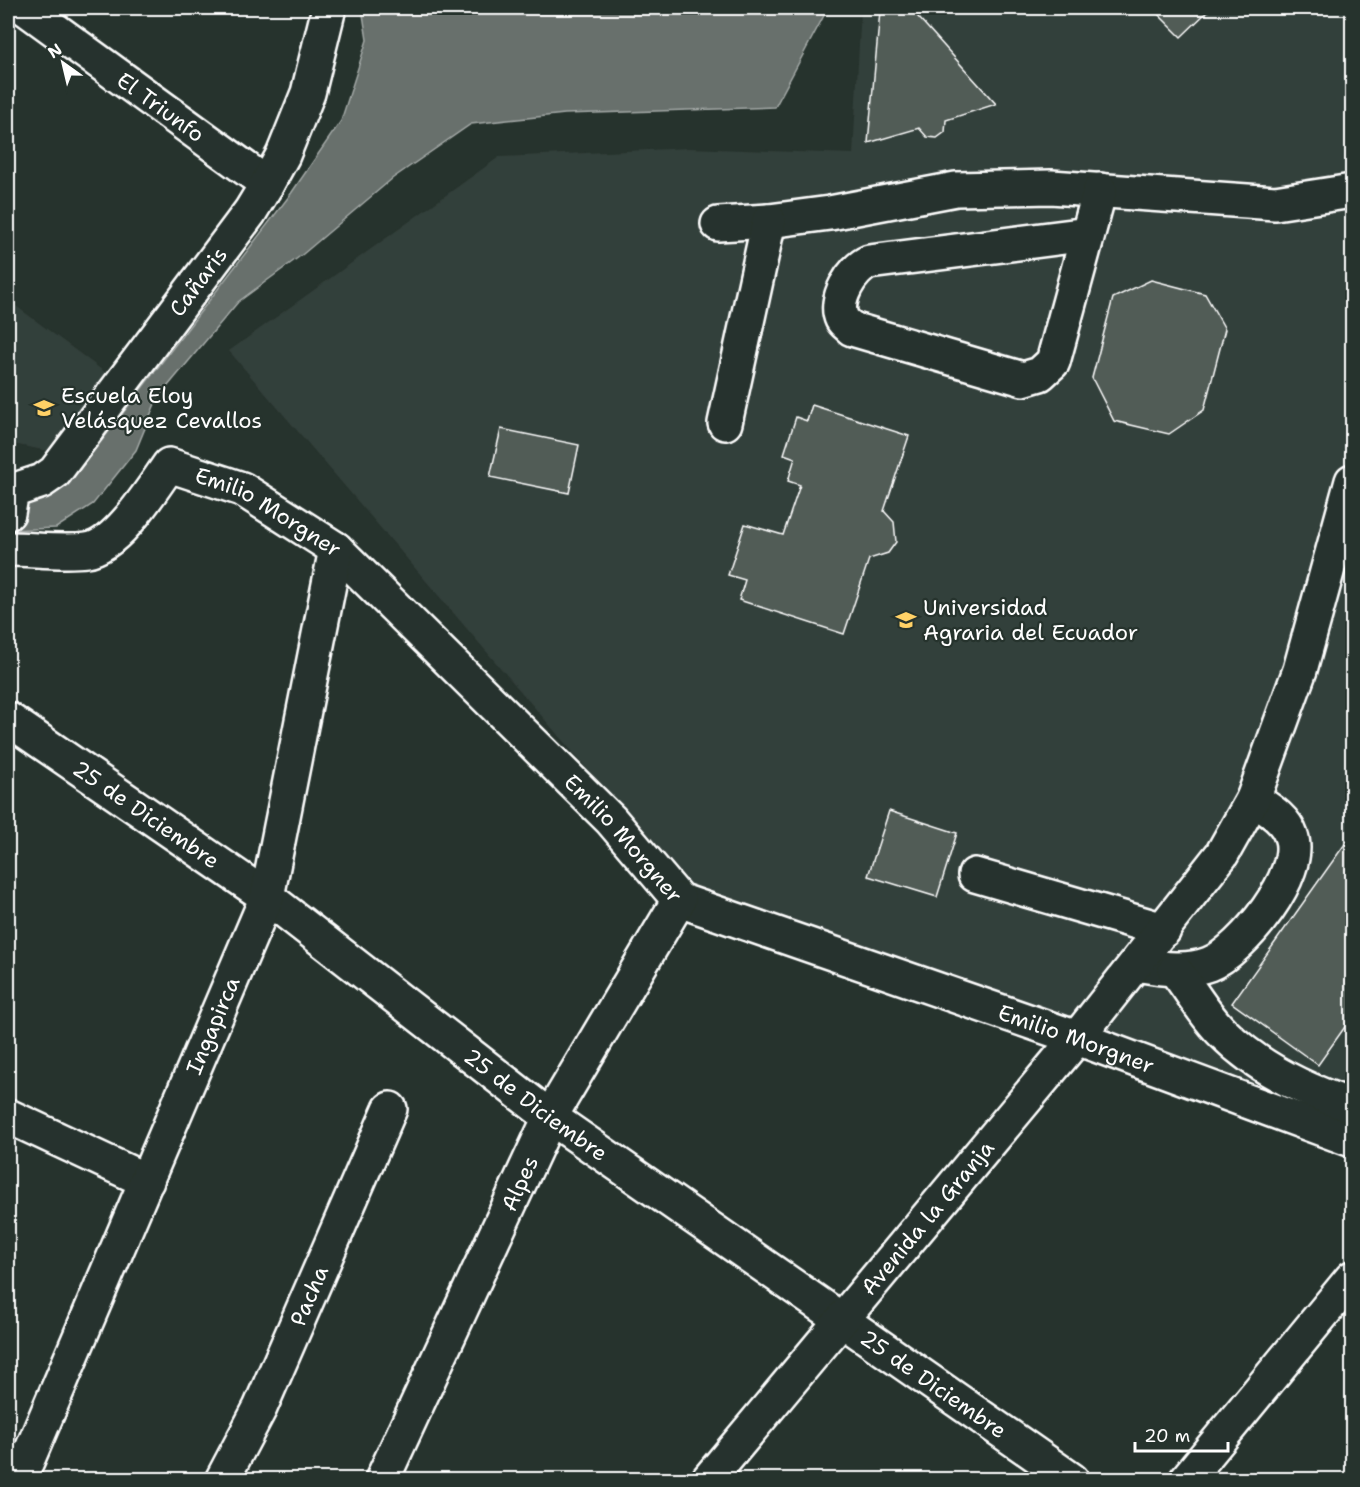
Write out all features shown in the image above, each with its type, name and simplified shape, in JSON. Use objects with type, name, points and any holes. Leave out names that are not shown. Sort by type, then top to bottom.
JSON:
[{"type":"street","name":"El Triunfo","points":[[25,8],[267,184]]},
{"type":"street","name":"Cañaris","points":[[10,502],[55,472],[250,212],[283,155],[308,93],[329,8]]},
{"type":"street","points":[[718,224],[769,221],[956,189],[1051,187],[1275,202],[1353,192]]},
{"type":"street","points":[[1088,234],[869,262],[858,266],[850,275],[840,307],[842,320],[852,329],[1023,379],[1040,374],[1053,362],[1088,234],[1100,190]]},
{"type":"street","points":[[725,423],[769,221]]},
{"type":"street","name":"Emilio Morgner","points":[[8,549],[89,550],[107,540],[123,526],[169,465],[242,489],[336,549],[611,820],[679,900],[1077,1038],[1353,1140]]},
{"type":"street","name":"Avenida la Granja","points":[[708,1479],[842,1322],[1077,1038],[1222,854],[1253,799],[1300,670],[1353,481]]},
{"type":"street","name":"Ingapirca","points":[[18,1479],[267,897],[336,549]]},
{"type":"street","name":"25 de Diciembre","points":[[8,719],[267,897],[550,1117],[842,1322],[1072,1479]]},
{"type":"street","points":[[1136,964],[1175,970],[1209,964],[1244,940],[1277,896],[1291,860],[1292,838],[1282,819],[1253,799]]},
{"type":"street","points":[[975,875],[1164,930]]},
{"type":"street","name":"Alpes","points":[[382,1479],[550,1117],[679,900]]},
{"type":"street","points":[[1175,970],[1222,1032],[1254,1060],[1320,1096],[1353,1106]]},
{"type":"street","name":"Pacha","points":[[222,1479],[260,1408],[390,1109]]},
{"type":"street","points":[[8,1116],[147,1181]]},
{"type":"street","points":[[1186,1479],[1353,1278]]},
{"type":"street","points":[[8,1475],[18,1479]]},
{"type":"shaded area","points":[[362,8],[828,8],[775,107],[565,114],[471,124],[393,178],[303,254],[238,302],[157,399],[136,450],[93,504],[56,528],[8,530],[8,497],[43,498],[77,473],[290,195],[341,121],[367,40]]},
{"type":"shaded area","name":"Universidad Agraria del Ecuador","points":[[861,8],[1352,8],[1352,1124],[689,888],[229,351],[499,157],[689,148],[853,154]]},
{"type":"shaded area","name":"Escuela Eloy Velásquez Cevallos","points":[[8,300],[106,373],[48,451],[8,443]]},
{"type":"building","points":[[890,8],[910,8],[996,104],[946,120],[945,132],[937,138],[927,137],[919,128],[868,143],[880,11]]},
{"type":"building","points":[[1152,8],[1211,8],[1181,37]]},
{"type":"building","points":[[1151,280],[1205,294],[1225,329],[1204,410],[1169,434],[1114,421],[1092,378],[1113,298]]},
{"type":"building","points":[[812,405],[909,436],[884,511],[894,522],[896,542],[888,553],[869,559],[844,634],[739,600],[745,580],[728,575],[745,524],[783,535],[800,485],[788,481],[795,458],[784,454],[796,417],[807,421]]},
{"type":"building","points":[[501,429],[579,445],[569,493],[490,477]]},
{"type":"building","points":[[889,811],[957,833],[937,897],[868,876]]},
{"type":"building","points":[[1347,841],[1352,845],[1352,1017],[1318,1065],[1232,1003]]},
{"type":"place","name":"Escuela Eloy Velásquez Cevallos","points":[[44,408]]},
{"type":"place","name":"Universidad Agraria del Ecuador","points":[[906,620]]}]
